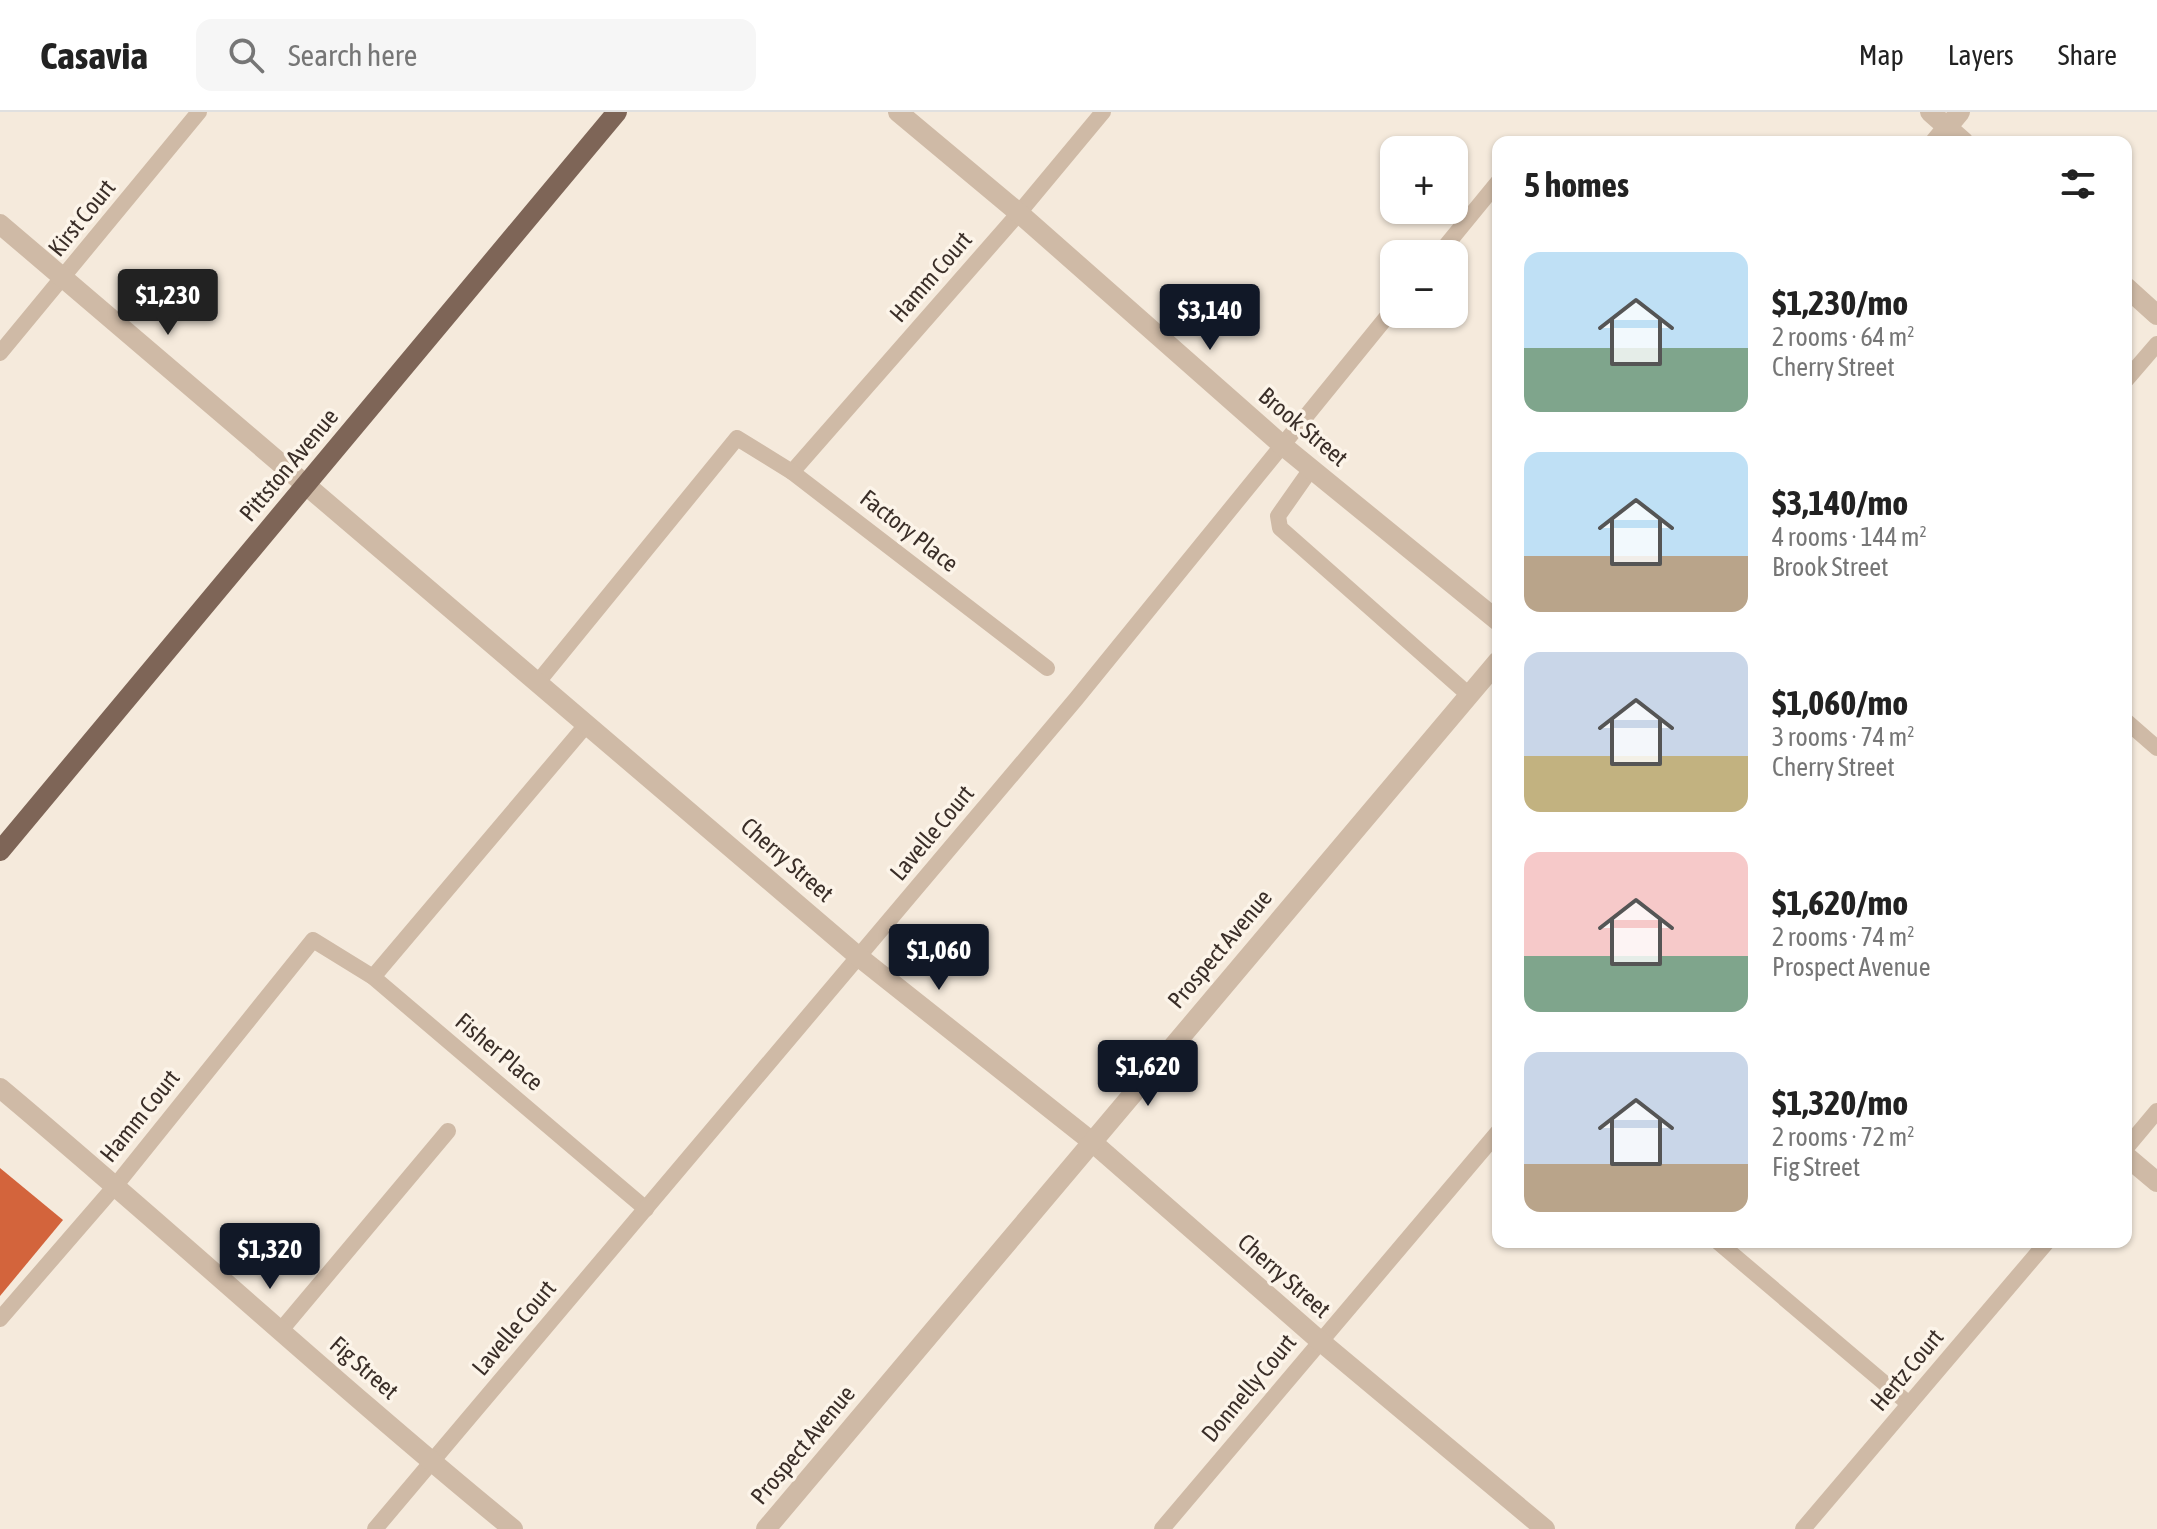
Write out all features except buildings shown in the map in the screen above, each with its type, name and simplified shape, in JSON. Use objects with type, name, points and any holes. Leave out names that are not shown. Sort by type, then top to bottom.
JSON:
[{"type":"main road","name":"Pittston Avenue","points":[[0,851],[617,112]]},
{"type":"street","name":"Brook Street","points":[[898,112],[1019,213],[1282,445],[1492,616]]},
{"type":"street","points":[[1930,112],[1947,127]]},
{"type":"street","name":"Cherry Street","points":[[0,224],[859,957],[1091,1141],[1320,1341],[1545,1529]]},
{"type":"street","points":[[2132,292],[2157,315]]},
{"type":"street","name":"Prospect Avenue","points":[[766,1529],[1492,668]]},
{"type":"street","name":"Fig Street","points":[[0,1088],[116,1185],[432,1463],[513,1529]]},
{"type":"street","points":[[2132,1161],[2157,1182]]},
{"type":"lane","name":"Kirst Court","points":[[0,353],[199,112]]},
{"type":"lane","name":"Hamm Court","points":[[792,472],[1019,213],[1103,112]]},
{"type":"lane","points":[[1450,240],[1492,189]]},
{"type":"lane","name":"Lavelle Court","points":[[375,1529],[1076,699],[1380,325]]},
{"type":"lane","points":[[2132,373],[2157,344]]},
{"type":"lane","name":"Factory Place","points":[[538,682],[737,438],[792,472],[1047,668]]},
{"type":"lane","points":[[1311,469],[1278,516],[1280,528],[1469,695]]},
{"type":"lane","points":[[373,977],[587,724]]},
{"type":"lane","points":[[2132,726],[2157,748]]},
{"type":"lane","name":"Hamm Court","points":[[0,1319],[116,1185],[313,940]]},
{"type":"lane","name":"Fisher Place","points":[[313,940],[373,977],[646,1209]]},
{"type":"lane","points":[[2132,1141],[2157,1111]]},
{"type":"lane","points":[[281,1330],[448,1131]]},
{"type":"lane","name":"Donnelly Court","points":[[1162,1529],[1492,1139]]},
{"type":"lane","points":[[1725,1248],[1909,1404]]},
{"type":"lane","name":"Hertz Court","points":[[1803,1529],[2042,1248]]}]
